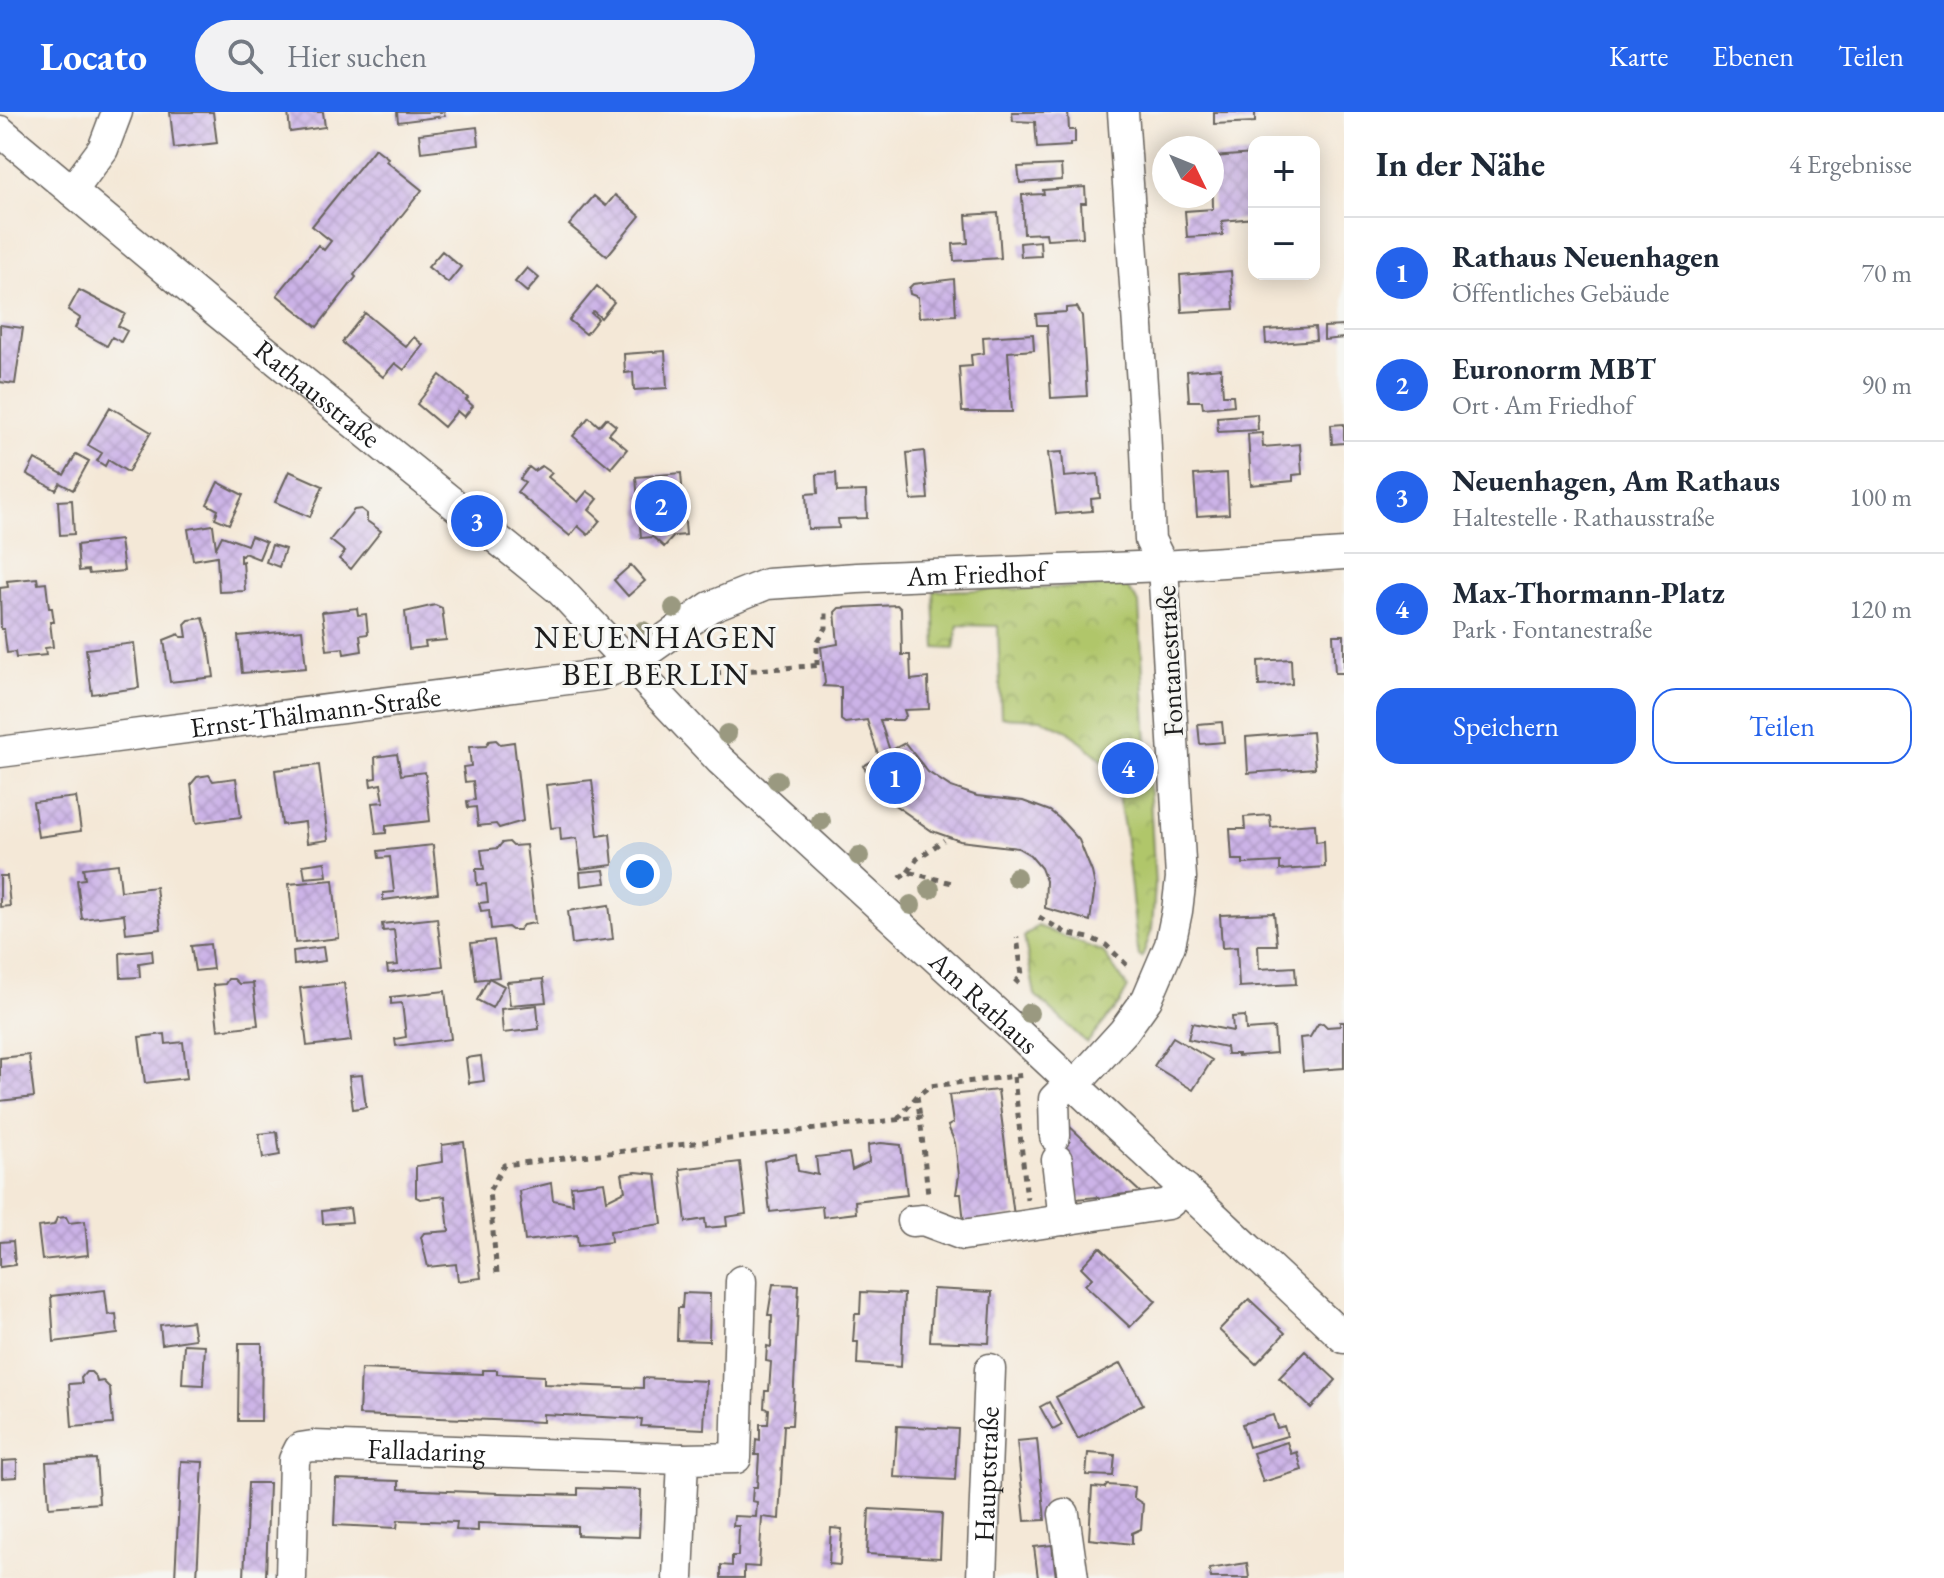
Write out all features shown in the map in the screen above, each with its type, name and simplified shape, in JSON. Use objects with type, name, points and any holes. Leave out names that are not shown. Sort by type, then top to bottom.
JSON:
[{"type":"street","points":[[72,191],[103,149],[117,112]]},
{"type":"street","name":"Fontanestraße","points":[[1064,1220],[1054,1099],[1124,1031],[1147,999],[1170,945],[1181,878],[1163,566],[1150,540],[1123,112]]},
{"type":"street","name":"Rathausstraße","points":[[0,131],[560,590],[629,664]]},
{"type":"street","name":"Am Friedhof","points":[[629,664],[710,607],[767,584],[1163,566],[1344,554]]},
{"type":"street","name":"Ernst-Thälmann-Straße","points":[[0,752],[170,728],[531,685],[599,675],[629,664]]},
{"type":"street","name":"Am Rathaus","points":[[629,664],[720,760],[1344,1338]]},
{"type":"street","points":[[922,1222],[963,1235],[1168,1204],[1186,1189]]},
{"type":"street","name":"Falladaring","points":[[291,1578],[294,1460],[300,1448],[328,1446],[683,1459],[736,1458],[741,1281]]},
{"type":"street","name":"Hauptstraße","points":[[982,1578],[990,1369]]},
{"type":"street","points":[[678,1578],[683,1459]]},
{"type":"street","points":[[1064,1514],[1073,1578]]},
{"type":"path","points":[[715,673],[821,665],[817,643],[826,628],[826,603]]},
{"type":"path","points":[[900,878],[917,859],[944,840]]},
{"type":"path","points":[[908,872],[952,883]]},
{"type":"path","points":[[1039,917],[1066,933],[1106,945],[1134,973]]},
{"type":"path","points":[[1015,983],[1022,975],[1017,937]]},
{"type":"path","points":[[898,1120],[917,1096],[930,1086],[1035,1074]]},
{"type":"path","points":[[1014,1077],[1030,1225]]},
{"type":"path","points":[[917,1096],[922,1222]]},
{"type":"path","points":[[497,1273],[489,1191],[504,1165],[920,1117]]},
{"type":"green space","points":[[1126,586],[1139,603],[1155,885],[1152,929],[1142,958],[1137,945],[1125,833],[1115,779],[1100,758],[1068,731],[1041,719],[1001,717],[998,626],[958,625],[954,649],[936,648],[934,591]]},
{"type":"green space","points":[[1038,926],[1103,952],[1128,988],[1087,1043],[1035,995],[1024,937]]},
{"type":"building","points":[[170,112],[213,112],[217,143],[174,148]]},
{"type":"building","points":[[288,112],[323,112],[325,127],[290,132]]},
{"type":"building","points":[[397,112],[444,112],[445,116],[398,122]]},
{"type":"building","points":[[1012,112],[1068,112],[1069,130],[1075,130],[1075,143],[1037,148],[1035,122],[1013,121]]},
{"type":"building","points":[[1214,112],[1255,112],[1255,122],[1214,124]]},
{"type":"building","points":[[477,127],[479,145],[421,152],[419,134]]},
{"type":"building","points":[[375,148],[422,190],[317,327],[277,295],[318,245],[324,250],[331,241],[312,226]]},
{"type":"building","points":[[1248,154],[1248,219],[1222,221],[1223,235],[1187,237],[1185,211],[1224,208],[1224,156]]},
{"type":"building","points":[[1061,165],[1062,180],[1020,183],[1018,167]]},
{"type":"building","points":[[1085,187],[1086,203],[1081,203],[1083,237],[1047,239],[1046,233],[1024,234],[1022,195]]},
{"type":"building","points":[[615,195],[640,216],[607,256],[569,225],[594,196],[606,206]]},
{"type":"building","points":[[998,213],[1001,258],[954,261],[953,244],[968,243],[966,215]]},
{"type":"building","points":[[1040,241],[1041,256],[1021,257],[1020,243]]},
{"type":"building","points":[[442,251],[461,267],[448,283],[428,267]]},
{"type":"building","points":[[527,268],[539,278],[527,292],[515,282]]},
{"type":"building","points":[[1231,271],[1234,309],[1182,312],[1180,275]]},
{"type":"building","points":[[954,279],[956,315],[919,317],[918,297],[910,294],[909,288],[913,284]]},
{"type":"building","points":[[597,286],[614,302],[601,318],[593,311],[591,313],[598,319],[586,334],[569,320]]},
{"type":"building","points":[[79,290],[125,314],[118,326],[127,331],[121,342],[112,337],[107,346],[75,328],[80,318],[68,310]]},
{"type":"building","points":[[1077,307],[1082,316],[1087,396],[1051,398],[1047,325],[1037,325],[1036,314],[1066,312],[1066,308]]},
{"type":"building","points":[[365,313],[406,347],[414,337],[423,345],[404,370],[395,363],[383,377],[342,342]]},
{"type":"building","points":[[0,325],[23,328],[15,384],[0,382]]},
{"type":"building","points":[[1344,326],[1344,338],[1324,340],[1324,327]]},
{"type":"building","points":[[1315,327],[1316,340],[1266,344],[1265,330]]},
{"type":"building","points":[[1033,334],[1034,350],[1008,352],[1012,412],[962,412],[959,367],[972,366],[971,355],[984,353],[983,337]]},
{"type":"building","points":[[665,351],[667,388],[634,390],[633,372],[625,373],[624,354]]},
{"type":"building","points":[[1221,368],[1223,395],[1233,395],[1234,405],[1203,408],[1202,401],[1189,401],[1187,371]]},
{"type":"building","points":[[440,375],[468,398],[466,400],[473,406],[464,417],[457,411],[444,427],[417,404]]},
{"type":"building","points":[[110,407],[151,432],[128,472],[108,460],[105,466],[97,461],[102,453],[88,445]]},
{"type":"building","points":[[1257,414],[1258,430],[1218,432],[1217,417]]},
{"type":"building","points":[[589,417],[599,426],[606,418],[616,426],[609,434],[627,449],[611,468],[573,436]]},
{"type":"building","points":[[1344,424],[1344,443],[1332,444],[1331,425]]},
{"type":"building","points":[[1262,433],[1263,447],[1300,444],[1302,474],[1293,475],[1293,481],[1251,485],[1248,434]]},
{"type":"building","points":[[924,451],[928,499],[911,500],[907,453]]},
{"type":"building","points":[[1062,452],[1064,477],[1098,474],[1100,498],[1091,499],[1092,511],[1056,514],[1048,453]]},
{"type":"building","points":[[76,454],[89,461],[73,490],[60,483],[56,490],[27,474],[35,459],[64,475]]},
{"type":"building","points":[[542,466],[552,473],[548,477],[578,502],[587,491],[598,499],[589,510],[600,520],[588,535],[578,526],[570,536],[517,492],[525,482],[520,479],[529,467],[534,471]]},
{"type":"building","points":[[289,471],[323,486],[310,517],[275,502]]},
{"type":"building","points":[[681,473],[686,535],[674,536],[664,547],[653,537],[641,538],[636,477]]},
{"type":"building","points":[[836,473],[837,492],[866,491],[867,518],[838,519],[839,528],[808,529],[806,494],[818,493],[817,474]]},
{"type":"building","points":[[1227,473],[1229,514],[1197,516],[1194,475]]},
{"type":"building","points":[[218,482],[243,495],[229,524],[215,518],[218,510],[207,504]]},
{"type":"building","points":[[72,500],[74,534],[60,535],[58,501]]},
{"type":"building","points":[[361,509],[367,514],[367,521],[381,531],[351,569],[339,559],[345,552],[330,540],[354,510]]},
{"type":"building","points":[[213,525],[216,548],[222,536],[247,545],[251,536],[266,542],[259,559],[244,553],[240,555],[245,591],[219,592],[217,556],[193,560],[188,529]]},
{"type":"building","points":[[120,540],[124,571],[89,574],[88,570],[79,571],[77,545]]},
{"type":"building","points":[[272,545],[285,549],[279,567],[266,562]]},
{"type":"building","points":[[631,565],[645,581],[628,596],[614,580]]},
{"type":"building","points":[[37,578],[38,584],[46,583],[49,608],[52,608],[53,647],[45,648],[46,655],[16,658],[15,652],[7,653],[4,629],[1,629],[0,588],[8,587],[7,581]]},
{"type":"building","points":[[435,605],[442,608],[446,640],[425,642],[426,647],[409,649],[405,612]]},
{"type":"building","points":[[897,605],[901,609],[902,655],[910,655],[911,680],[928,678],[929,709],[904,710],[906,716],[902,720],[880,720],[890,751],[905,743],[928,772],[951,787],[977,796],[1023,801],[1050,811],[1060,819],[1079,840],[1092,872],[1095,886],[1090,921],[1045,908],[1046,881],[1041,868],[1030,855],[1018,848],[960,841],[932,831],[889,801],[863,766],[879,757],[867,720],[845,723],[841,720],[841,687],[823,686],[821,647],[838,644],[835,612],[839,608]]},
{"type":"building","points":[[357,608],[358,615],[366,614],[368,634],[360,635],[362,651],[344,654],[343,648],[327,650],[322,612]]},
{"type":"building","points":[[203,618],[214,677],[170,682],[164,640],[179,634],[187,637],[185,624],[189,620]]},
{"type":"building","points":[[302,630],[306,668],[242,673],[238,636]]},
{"type":"building","points":[[1333,635],[1344,635],[1344,673],[1335,673]]},
{"type":"building","points":[[134,643],[139,688],[92,694],[86,649]]},
{"type":"building","points":[[1291,659],[1292,684],[1259,686],[1258,661]]},
{"type":"building","points":[[1222,722],[1224,742],[1200,744],[1198,724]]},
{"type":"building","points":[[1312,732],[1315,768],[1248,773],[1246,737]]},
{"type":"building","points":[[496,740],[500,744],[514,742],[523,821],[499,828],[496,824],[478,826],[476,807],[468,808],[467,801],[475,800],[473,781],[465,782],[463,767],[471,766],[469,747],[486,746],[489,741]]},
{"type":"building","points":[[397,754],[401,775],[425,772],[430,821],[386,826],[386,833],[376,834],[372,803],[384,802],[381,784],[371,786],[370,779],[376,778],[375,757]]},
{"type":"building","points":[[319,765],[328,840],[307,843],[305,822],[282,825],[275,770]]},
{"type":"building","points":[[209,775],[213,781],[236,778],[241,817],[196,823],[191,784],[197,777]]},
{"type":"building","points":[[592,780],[598,836],[610,834],[613,865],[581,869],[577,838],[561,840],[560,827],[551,828],[546,785]]},
{"type":"building","points":[[76,797],[81,831],[38,837],[33,802]]},
{"type":"building","points":[[1270,815],[1271,827],[1315,824],[1316,842],[1324,841],[1325,867],[1280,870],[1280,862],[1243,864],[1243,860],[1232,860],[1230,829],[1245,829],[1244,817]]},
{"type":"building","points":[[509,842],[513,846],[526,845],[535,923],[523,925],[519,930],[508,927],[491,929],[489,910],[481,911],[479,903],[488,902],[486,884],[477,885],[476,869],[484,869],[481,850],[498,848],[502,843]]},
{"type":"building","points":[[433,845],[438,893],[383,900],[383,893],[394,892],[390,857],[379,858],[378,851]]},
{"type":"building","points":[[325,862],[327,876],[305,878],[303,865]]},
{"type":"building","points":[[118,864],[121,891],[156,887],[161,929],[126,933],[124,914],[82,919],[77,880],[85,879],[83,868]]},
{"type":"building","points":[[604,870],[606,883],[581,886],[580,872]]},
{"type":"building","points":[[0,876],[7,876],[10,906],[0,907]]},
{"type":"building","points":[[333,880],[339,938],[295,943],[289,884]]},
{"type":"building","points":[[609,905],[613,939],[572,944],[568,911]]},
{"type":"building","points":[[1274,913],[1277,945],[1258,945],[1259,969],[1295,967],[1296,984],[1239,987],[1237,947],[1222,948],[1220,915]]},
{"type":"building","points":[[437,918],[443,966],[388,973],[387,966],[398,965],[394,930],[383,931],[382,924]]},
{"type":"building","points":[[494,940],[499,977],[476,980],[471,943]]},
{"type":"building","points":[[210,944],[213,969],[195,971],[191,946]]},
{"type":"building","points":[[323,947],[325,961],[294,965],[293,951]]},
{"type":"building","points":[[152,950],[153,961],[139,963],[140,977],[121,978],[120,953]]},
{"type":"building","points":[[489,978],[504,986],[492,1008],[477,1000]]},
{"type":"building","points":[[228,979],[234,979],[239,984],[253,983],[258,1025],[218,1030],[213,985],[225,984]]},
{"type":"building","points":[[543,979],[546,1002],[510,1005],[507,982]]},
{"type":"building","points":[[344,983],[351,1041],[307,1046],[300,988]]},
{"type":"building","points":[[445,991],[451,1039],[396,1046],[395,1039],[406,1037],[402,1003],[391,1004],[391,997]]},
{"type":"building","points":[[537,1005],[539,1029],[503,1033],[501,1009]]},
{"type":"building","points":[[1245,1016],[1246,1030],[1274,1028],[1276,1053],[1238,1056],[1227,1054],[1226,1047],[1188,1039],[1192,1023],[1233,1031],[1232,1017]]},
{"type":"building","points":[[1340,1022],[1344,1022],[1344,1068],[1303,1071],[1300,1038],[1310,1037],[1318,1024],[1340,1026]]},
{"type":"building","points":[[165,1034],[166,1044],[183,1042],[187,1078],[145,1083],[139,1037]]},
{"type":"building","points":[[1173,1037],[1212,1060],[1193,1090],[1154,1066]]},
{"type":"building","points":[[29,1055],[34,1097],[0,1101],[0,1058]]},
{"type":"building","points":[[481,1056],[484,1081],[469,1083],[466,1058]]},
{"type":"building","points":[[362,1075],[366,1107],[353,1109],[349,1076]]},
{"type":"building","points":[[998,1090],[1014,1216],[964,1223],[961,1194],[956,1194],[959,1175],[955,1143],[948,1126],[953,1123],[949,1095]]},
{"type":"building","points":[[1067,1124],[1141,1193],[1115,1195],[1104,1203],[1097,1197],[1076,1199],[1071,1173],[1044,1148]]},
{"type":"building","points":[[277,1132],[280,1155],[263,1158],[259,1134]]},
{"type":"building","points":[[464,1142],[481,1278],[458,1281],[456,1264],[428,1267],[421,1237],[424,1233],[449,1231],[445,1196],[416,1197],[416,1166],[443,1162],[442,1145]]},
{"type":"building","points":[[868,1145],[901,1145],[907,1195],[855,1201],[856,1213],[823,1217],[822,1206],[770,1212],[764,1161],[796,1154],[798,1171],[818,1175],[816,1157],[849,1153],[852,1170],[869,1162]]},
{"type":"building","points":[[740,1162],[746,1214],[726,1217],[727,1226],[706,1228],[705,1219],[686,1222],[680,1169]]},
{"type":"building","points":[[622,1174],[656,1174],[662,1224],[610,1231],[611,1242],[578,1246],[577,1235],[525,1241],[519,1191],[551,1183],[553,1200],[573,1204],[571,1186],[604,1182],[607,1200],[625,1191]]},
{"type":"building","points":[[350,1208],[352,1222],[323,1224],[322,1211]]},
{"type":"building","points":[[66,1217],[69,1223],[85,1221],[88,1255],[42,1260],[38,1227],[54,1225],[57,1218]]},
{"type":"building","points":[[13,1241],[15,1265],[0,1267],[0,1242]]},
{"type":"building","points":[[1100,1247],[1156,1301],[1130,1327],[1085,1285],[1092,1278],[1081,1267]]},
{"type":"building","points":[[773,1284],[799,1285],[792,1425],[784,1425],[779,1519],[762,1517],[759,1567],[744,1566],[744,1578],[721,1578],[721,1565],[732,1566],[732,1556],[738,1556],[739,1526],[733,1526],[734,1516],[756,1517],[757,1502],[752,1501],[753,1487],[757,1487],[759,1455],[755,1455],[756,1439],[760,1440],[760,1424],[768,1424],[769,1409],[764,1408],[765,1391],[769,1391],[771,1362],[766,1361],[767,1346],[771,1347],[772,1315],[768,1315]]},
{"type":"building","points":[[933,1289],[992,1292],[989,1343],[930,1341]]},
{"type":"building","points":[[105,1290],[108,1315],[116,1314],[118,1334],[54,1342],[51,1296]]},
{"type":"building","points":[[861,1292],[904,1294],[901,1367],[857,1364],[858,1342],[853,1342],[855,1314],[860,1314]]},
{"type":"building","points":[[683,1293],[710,1294],[709,1341],[677,1340],[678,1308],[682,1308]]},
{"type":"building","points":[[1249,1299],[1285,1333],[1256,1364],[1219,1330]]},
{"type":"building","points":[[192,1321],[195,1339],[162,1344],[160,1325]]},
{"type":"building","points":[[239,1343],[262,1343],[261,1421],[238,1421]]},
{"type":"building","points":[[184,1344],[205,1345],[203,1385],[182,1384]]},
{"type":"building","points":[[1305,1351],[1336,1380],[1311,1408],[1279,1378]]},
{"type":"building","points":[[1121,1363],[1143,1404],[1078,1439],[1056,1397]]},
{"type":"building","points":[[361,1369],[483,1374],[483,1370],[497,1370],[497,1374],[544,1376],[544,1384],[643,1388],[643,1378],[706,1381],[704,1429],[641,1426],[642,1419],[543,1414],[543,1422],[359,1415]]},
{"type":"building","points":[[86,1372],[91,1372],[97,1382],[103,1381],[110,1388],[113,1424],[72,1427],[69,1384],[82,1383],[81,1378]]},
{"type":"building","points":[[1049,1402],[1062,1425],[1053,1430],[1040,1407]]},
{"type":"building","points":[[1273,1415],[1277,1428],[1284,1426],[1287,1436],[1249,1447],[1242,1424]]},
{"type":"building","points":[[897,1426],[958,1429],[955,1480],[894,1477]]},
{"type":"building","points":[[1037,1439],[1045,1520],[1025,1521],[1017,1441]]},
{"type":"building","points":[[1287,1442],[1291,1454],[1297,1452],[1302,1470],[1263,1482],[1253,1453]]},
{"type":"building","points":[[1088,1453],[1115,1455],[1113,1476],[1086,1475]]},
{"type":"building","points":[[96,1459],[99,1503],[49,1507],[46,1462]]},
{"type":"building","points":[[17,1460],[17,1477],[2,1478],[2,1461]]},
{"type":"building","points":[[181,1461],[203,1462],[197,1578],[175,1578]]},
{"type":"building","points":[[336,1479],[399,1481],[399,1489],[499,1493],[578,1495],[578,1488],[641,1490],[639,1537],[577,1535],[577,1526],[478,1523],[478,1531],[456,1530],[457,1522],[398,1520],[397,1528],[334,1525]]},
{"type":"building","points":[[248,1483],[269,1483],[266,1578],[244,1578]]},
{"type":"building","points":[[1107,1485],[1135,1487],[1134,1498],[1143,1504],[1141,1529],[1132,1533],[1132,1544],[1089,1539],[1092,1487],[1105,1488]]},
{"type":"building","points":[[869,1509],[942,1513],[940,1558],[867,1554]]},
{"type":"building","points":[[831,1528],[842,1529],[840,1565],[829,1564]]},
{"type":"building","points":[[1052,1545],[1056,1578],[1038,1578],[1034,1547]]},
{"type":"building","points":[[1247,1563],[1249,1578],[1211,1578],[1209,1569]]},
{"type":"place","name":"Euronorm MBT","points":[[661,506]]},
{"type":"place","name":"Neuenhagen, Am Rathaus","points":[[477,521]]},
{"type":"place","name":"Max-Thormann-Platz","points":[[1128,768]]},
{"type":"place","name":"Rathaus Neuenhagen","points":[[895,778]]},
{"type":"district","name":"NEUENHAGEN BEI BERLIN","points":[[656,656]]}]
